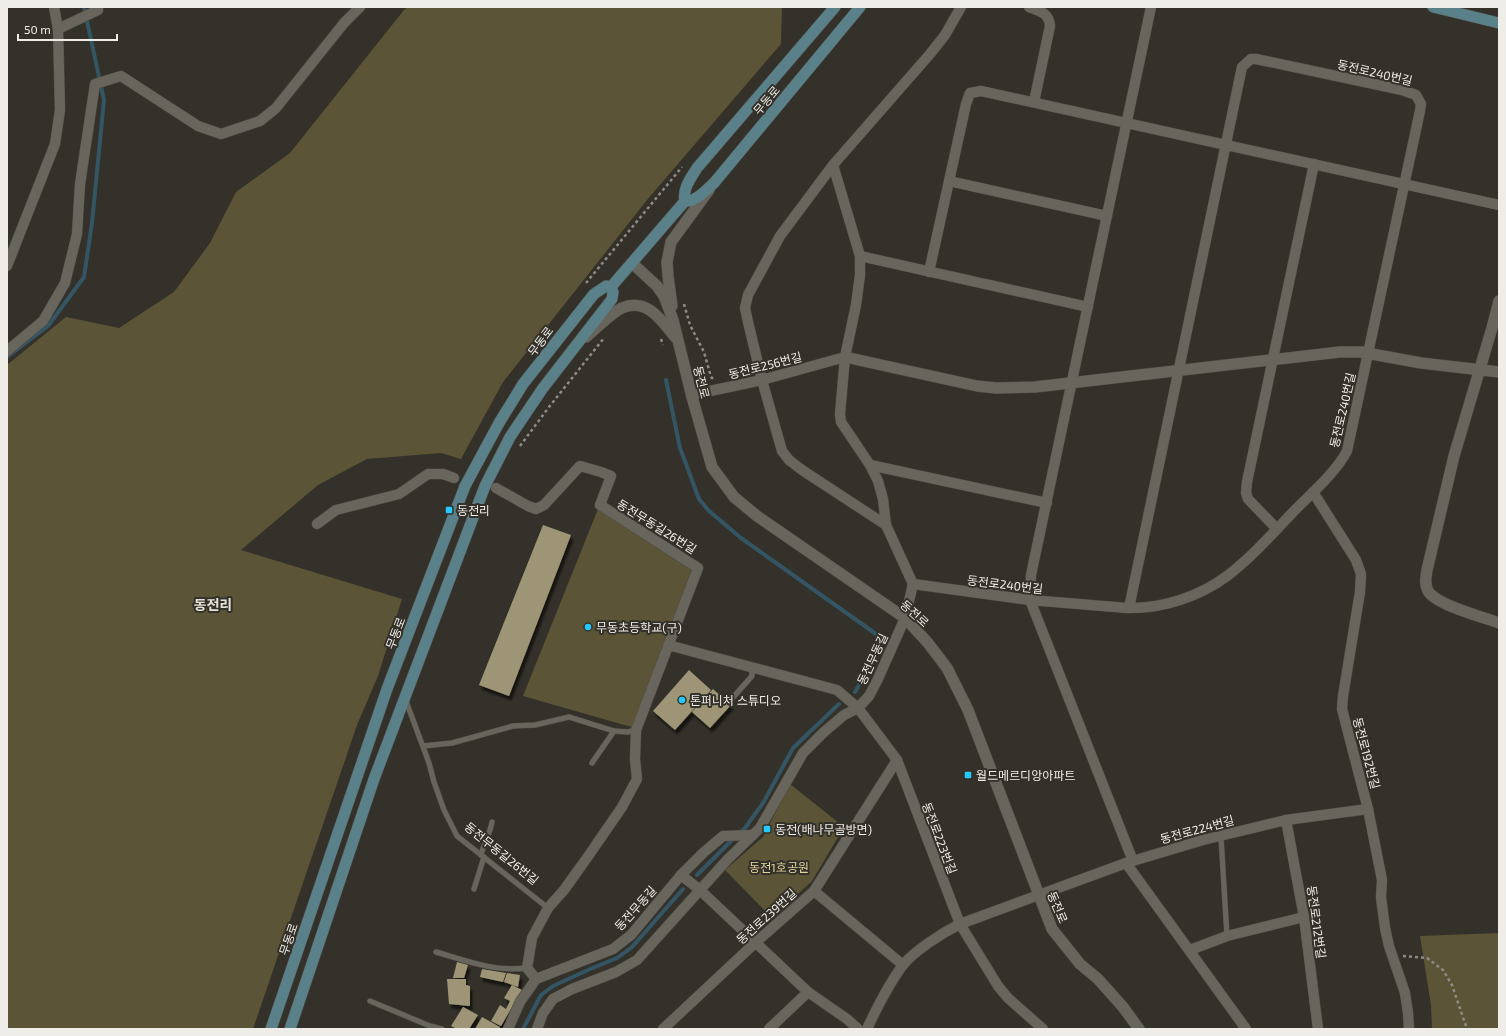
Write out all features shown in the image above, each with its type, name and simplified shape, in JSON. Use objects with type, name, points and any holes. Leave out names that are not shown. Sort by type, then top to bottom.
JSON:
[{"type":"main road","name":"무동로","points":[[290,1029],[374,779],[486,486],[510,437],[543,388],[612,299],[612,287],[684,201],[685,189],[697,168],[835,7]]},
{"type":"main road","name":"무동로","points":[[684,201],[695,199],[714,183],[860,7]]},
{"type":"main road","points":[[1433,7],[1499,23]]},
{"type":"main road","name":"무동로","points":[[271,1029],[387,689],[464,486],[499,423],[523,384],[594,294],[606,286],[612,287]]},
{"type":"street","points":[[7,266],[55,144],[60,110],[58,29],[54,7]]},
{"type":"street","points":[[7,351],[43,321],[65,283],[77,234],[80,184],[95,84],[120,76],[198,126],[221,134],[260,120],[276,108],[344,23],[360,7]]},
{"type":"street","points":[[886,525],[802,470],[789,460],[782,451],[762,380],[745,308],[748,295],[780,236],[833,164],[930,54],[945,35],[961,7]]},
{"type":"street","points":[[1029,7],[1046,14],[1050,20],[1034,102]]},
{"type":"street","points":[[1151,7],[1031,574],[1030,600],[1130,862],[1246,1029]]},
{"type":"street","points":[[58,29],[98,9]]},
{"type":"street","name":"동전로240번길","points":[[913,584],[1030,600],[1129,608],[1144,608],[1164,605],[1192,595],[1208,587],[1231,572],[1257,550],[1313,492],[1342,459],[1347,451],[1421,104],[1416,95],[1402,90],[1256,59],[1251,59],[1242,67],[1129,608]]},
{"type":"street","points":[[929,272],[966,104],[970,93],[981,91],[1499,205]]},
{"type":"street","points":[[833,164],[860,256],[860,275],[856,305],[845,357],[840,414],[841,422],[870,465],[878,481],[883,499],[886,525],[913,584],[905,618]]},
{"type":"street","points":[[1277,529],[1248,500],[1246,493],[1247,482],[1314,164]]},
{"type":"street","points":[[949,181],[1107,216]]},
{"type":"street","points":[[678,342],[668,276],[667,262],[669,250],[671,242],[714,183]]},
{"type":"street","points":[[860,256],[1088,307]]},
{"type":"street","name":"동전로","points":[[632,263],[657,286],[664,296],[673,320],[691,395],[712,467],[734,497],[757,516],[905,618],[928,643],[947,668],[968,710],[1052,929],[1080,964],[1098,979],[1123,1007],[1139,1029]]},
{"type":"street","points":[[1499,301],[1445,493],[1427,570],[1426,584],[1429,592],[1437,599],[1452,607],[1499,623]]},
{"type":"street","points":[[576,344],[622,308],[634,306],[645,307],[653,312],[661,319],[678,342]]},
{"type":"street","points":[[845,357],[962,383],[990,387],[1014,388],[1072,383],[1340,352],[1368,353],[1421,362],[1499,372]]},
{"type":"street","name":"동전로256번길","points":[[691,395],[762,380],[845,357]]},
{"type":"street","points":[[870,465],[1047,503]]},
{"type":"street","name":"동전무동길26번길","points":[[496,488],[536,509],[544,505],[580,466],[601,472],[611,476],[600,505],[698,568],[636,730],[635,759],[637,779],[631,791],[564,890],[548,908],[532,938],[527,968]]},
{"type":"street","points":[[317,524],[336,510],[399,494],[428,474],[443,474],[454,478]]},
{"type":"street","name":"동전로192번길","points":[[1313,492],[1356,560],[1361,574],[1360,592],[1342,696],[1342,709],[1368,809],[1382,880],[1381,897],[1385,928],[1392,956],[1405,993],[1409,1029]]},
{"type":"street","name":"동전무동길","points":[[537,1029],[543,1013],[553,999],[572,989],[616,972],[636,960],[727,860],[757,832],[793,769],[804,753],[829,728],[844,715],[858,708],[869,696],[905,618]]},
{"type":"street","name":"동전무동길","points":[[668,645],[837,690],[858,708]]},
{"type":"street","points":[[858,708],[897,760]]},
{"type":"street","name":"동전로239번길","points":[[663,1029],[755,942],[814,891],[897,760]]},
{"type":"street","name":"동전로223번길","points":[[897,760],[960,924],[998,986],[1008,998],[1043,1029]]},
{"type":"street","name":"동전로224번길","points":[[1039,896],[1130,862],[1203,840],[1286,820],[1368,809]]},
{"type":"street","name":"동전로212번길","points":[[1286,820],[1304,917],[1318,1029]]},
{"type":"street","name":"동전무동길","points":[[536,979],[613,949],[631,934],[681,875],[703,853],[724,836],[757,832]]},
{"type":"street","points":[[681,875],[700,890],[808,992],[847,1019],[858,1029]]},
{"type":"street","points":[[814,891],[903,965]]},
{"type":"street","points":[[867,1029],[880,1002],[903,965],[928,943],[960,924],[1039,896]]},
{"type":"street","points":[[1190,950],[1227,936],[1304,917]]},
{"type":"street","points":[[508,1029],[520,1002],[536,979],[527,968]]},
{"type":"street","points":[[769,1029],[808,992]]},
{"type":"lane","points":[[729,702],[752,676],[752,667]]},
{"type":"lane","name":"동전무동길26번길","points":[[405,696],[444,810],[457,836],[548,908]]},
{"type":"lane","points":[[423,746],[452,743],[513,726],[535,725],[569,717],[614,731],[628,732],[636,730]]},
{"type":"lane","points":[[592,763],[614,731]]},
{"type":"lane","points":[[474,889],[485,842],[490,835],[492,822]]},
{"type":"lane","points":[[1220,836],[1227,936]]},
{"type":"lane","points":[[436,952],[490,967],[511,970],[527,968]]},
{"type":"lane","points":[[370,1001],[430,1026],[442,1029]]},
{"type":"path","points":[[584,286],[684,165]]},
{"type":"path","points":[[682,298],[690,325],[704,352],[711,377],[716,380]]},
{"type":"path","points":[[659,333],[663,345]]},
{"type":"path","points":[[519,448],[549,407],[606,337]]},
{"type":"path","points":[[1392,956],[1427,958],[1443,970],[1452,985],[1467,1029]]},
{"type":"green space","points":[[408,7],[782,7],[781,44],[647,200],[503,382],[461,459],[441,453],[367,459],[318,485],[241,550],[402,599],[378,676],[357,725],[253,1029],[7,1029],[7,365],[66,317],[119,328],[174,292],[210,243],[236,192],[290,153],[404,10]]},
{"type":"green space","name":"무동초등학교(구)","points":[[598,509],[694,569],[635,728],[523,696]]},
{"type":"green space","name":"동전1호공원","points":[[790,784],[844,827],[812,881],[772,918],[725,870],[763,837]]},
{"type":"green space","points":[[1499,933],[1499,1029],[1432,1029],[1431,1005],[1420,936]]},
{"type":"building","points":[[543,525],[571,535],[509,696],[479,685]]},
{"type":"building","name":"톤퍼니처 스튜디오","points":[[689,670],[711,690],[675,730],[653,711]]},
{"type":"building","points":[[713,689],[731,705],[710,728],[692,712]]},
{"type":"building","points":[[457,962],[468,965],[464,978],[453,978]]},
{"type":"building","points":[[482,969],[506,973],[503,982],[480,977]]},
{"type":"building","points":[[507,973],[520,975],[518,987],[504,982]]},
{"type":"building","points":[[447,979],[466,979],[466,985],[470,986],[470,1006],[449,1004]]},
{"type":"building","points":[[512,985],[522,990],[501,1026],[491,1021],[500,1005],[506,1009],[510,1001],[504,998]]},
{"type":"building","points":[[463,1007],[478,1015],[469,1029],[457,1029],[451,1026]]},
{"type":"building","points":[[482,1017],[500,1027],[499,1029],[475,1029]]},
{"type":"waterway","points":[[7,357],[48,326],[84,277],[92,223],[104,100],[84,7]]},
{"type":"waterway","points":[[666,380],[680,448],[699,499],[709,511],[741,538],[876,634],[880,641],[876,655],[855,692]]},
{"type":"waterway","points":[[739,834],[763,803],[793,748],[839,704]]},
{"type":"waterway","points":[[697,875],[734,838]]},
{"type":"waterway","points":[[523,1029],[541,995],[553,986],[617,958],[632,947],[683,889]]},
{"type":"place","name":"동전리","points":[[449,510]]},
{"type":"place","name":"무동초등학교(구)","points":[[588,627]]},
{"type":"place","name":"톤퍼니처 스튜디오","points":[[682,700]]},
{"type":"place","name":"월드메르디앙아파트","points":[[968,775]]},
{"type":"place","name":"동전(배나무골방면)","points":[[767,829]]},
{"type":"district","name":"동전리","points":[[213,604]]}]
